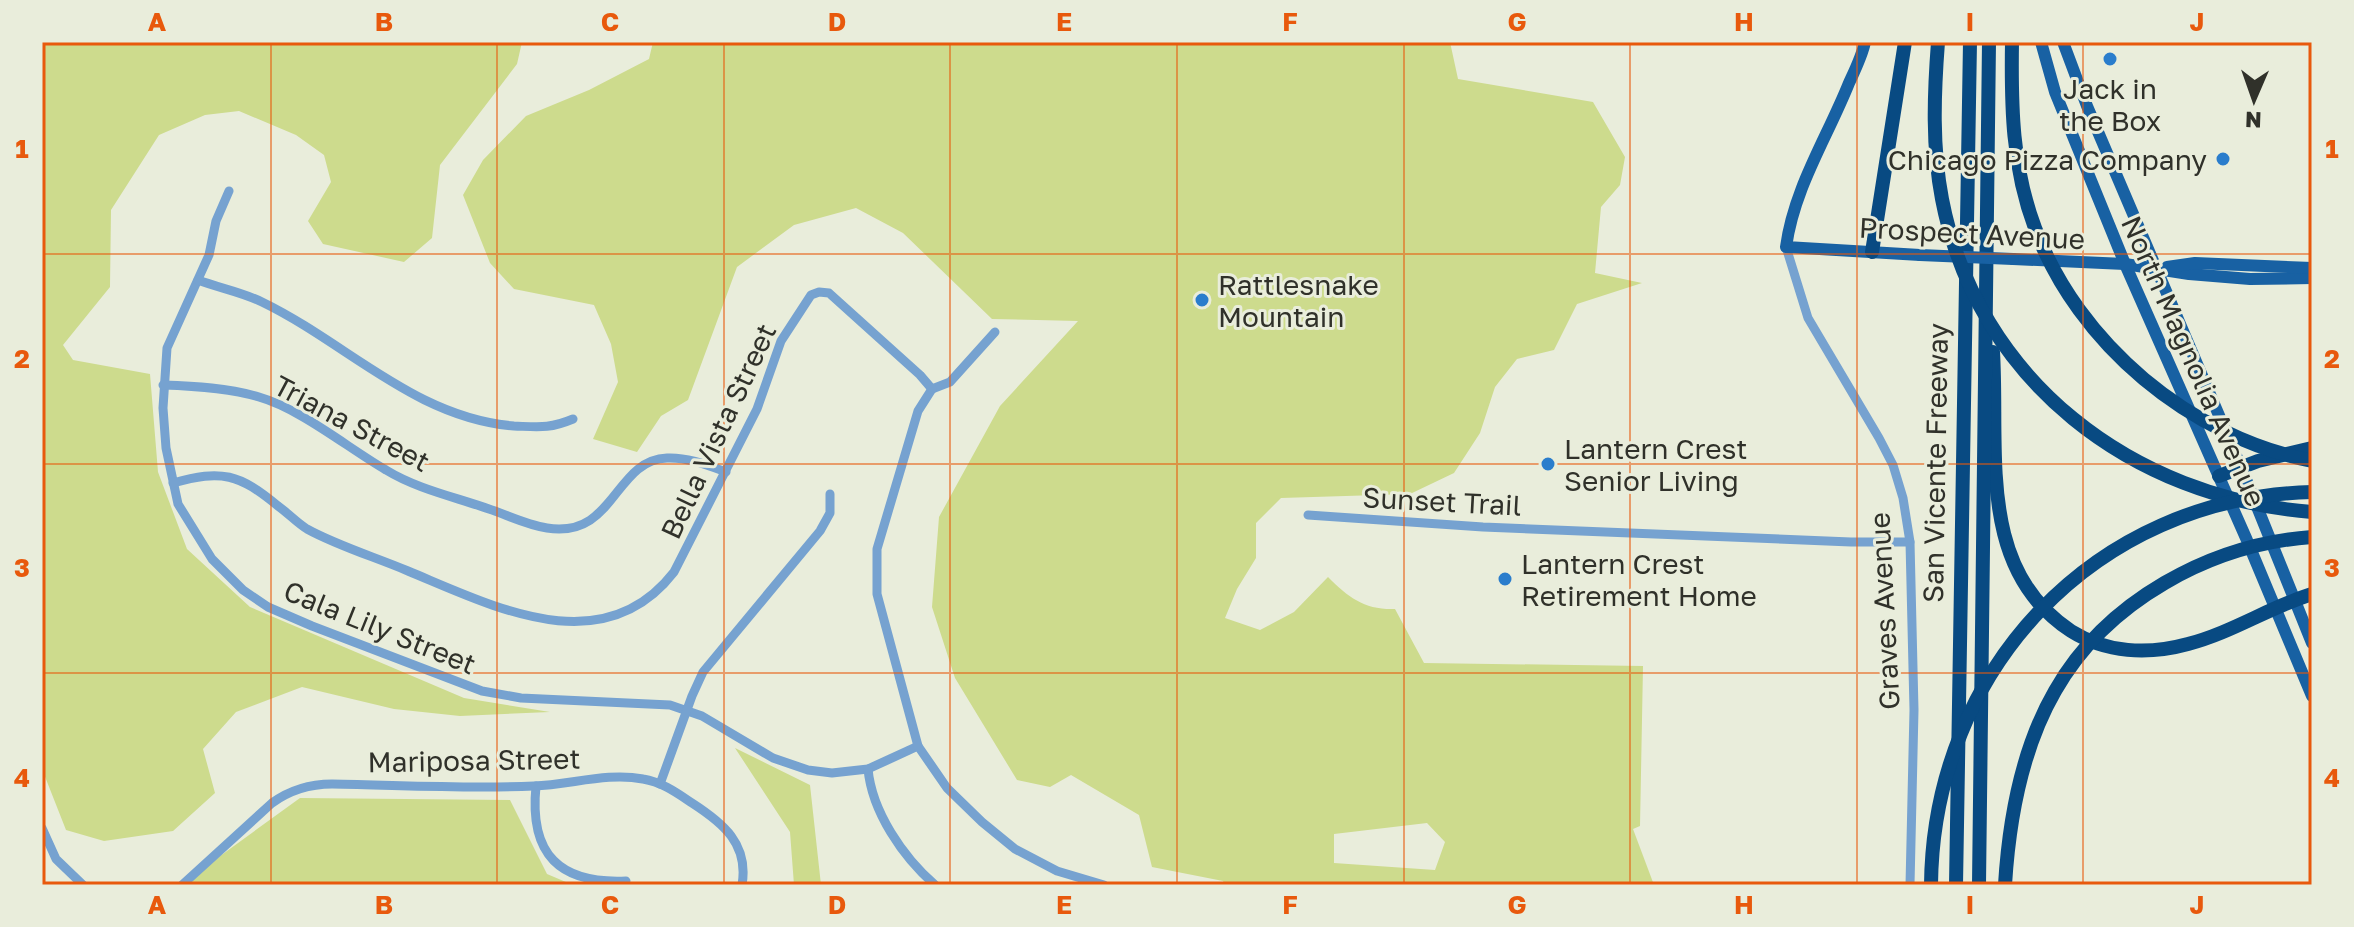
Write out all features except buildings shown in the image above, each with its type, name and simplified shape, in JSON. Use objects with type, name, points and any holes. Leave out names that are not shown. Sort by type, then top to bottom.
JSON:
[{"type":"highway","points":[[1872,252],[1905,42]]},
{"type":"highway","points":[[1938,42],[1935,129],[1942,201],[1967,280],[1992,328],[2019,366],[2090,434],[2139,464],[2230,499],[2263,507],[2312,512]]},
{"type":"highway","name":"San Vicente Freeway","points":[[1956,885],[1970,42]]},
{"type":"highway","name":"San Vicente Freeway","points":[[1979,885],[1989,42]]},
{"type":"highway","points":[[2012,42],[2012,127],[2025,198],[2035,229],[2057,275],[2093,327],[2138,375],[2187,410],[2264,448],[2312,461]]},
{"type":"highway","points":[[1986,224],[2001,522],[2013,564],[2032,597],[2051,617],[2079,636],[2096,644],[2137,651],[2189,644],[2312,594]]},
{"type":"highway","points":[[2219,476],[2258,461],[2312,448]]},
{"type":"highway","points":[[1931,885],[1935,819],[1968,713],[1990,674],[2038,613],[2102,557],[2157,526],[2204,509],[2258,496],[2312,492]]},
{"type":"highway","points":[[2005,885],[2013,813],[2036,734],[2054,692],[2077,656],[2138,600],[2178,575],[2244,548],[2283,539],[2312,537]]},
{"type":"main road","name":"Graves Avenue","points":[[1786,247],[1798,195],[1865,42]]},
{"type":"main road","name":"North Magnolia Avenue","points":[[2041,42],[2055,92],[2125,264],[2312,696]]},
{"type":"main road","name":"North Magnolia Avenue","points":[[2063,42],[2312,643]]},
{"type":"main road","name":"Prospect Avenue","points":[[1786,247],[2125,264],[2250,279],[2312,278]]},
{"type":"main road","name":"Prospect Avenue","points":[[2155,268],[2195,263],[2312,268]]},
{"type":"street","name":"Cala Lily Street","points":[[229,191],[216,221],[209,255],[167,348],[163,385],[166,448],[178,504],[221,569],[255,599],[283,613],[482,691],[521,698],[670,705],[702,716],[773,758],[796,767],[832,773],[868,769],[918,746]]},
{"type":"street","name":"Graves Avenue","points":[[1786,247],[1808,318],[1893,465],[1903,498],[1910,542],[1914,710],[1910,885]]},
{"type":"street","points":[[198,280],[261,301],[403,390],[448,412],[481,421],[552,428],[573,419]]},
{"type":"street","name":"Bella Vista Street","points":[[173,483],[206,475],[234,477],[251,484],[305,528],[514,614],[577,622],[599,620],[641,604],[659,590],[674,572],[757,409],[781,341],[811,295],[829,293],[932,389]]},
{"type":"street","points":[[995,332],[950,382],[932,389],[918,411],[877,549],[877,594],[918,746],[947,788],[1015,849],[1057,871],[1104,885]]},
{"type":"street","name":"Triana Street","points":[[163,385],[229,390],[262,397],[292,411],[408,482],[551,529],[568,528],[593,519],[632,474],[644,465],[663,458],[685,459],[726,472]]},
{"type":"street","points":[[660,784],[703,672],[820,531],[830,513],[830,494]]},
{"type":"street","name":"Sunset Trail","points":[[1308,515],[1483,527],[1910,542]]},
{"type":"street","points":[[868,769],[869,784],[892,834],[935,885]]},
{"type":"street","name":"Mariposa Street","points":[[182,885],[272,803],[305,786],[536,786],[616,777],[645,779],[671,789],[727,828],[741,853],[742,885]]},
{"type":"street","points":[[536,786],[537,828],[542,843],[557,864],[577,876],[598,882],[626,881]]},
{"type":"street","points":[[42,828],[56,859],[83,885]]},
{"type":"green space","points":[[42,42],[522,42],[517,64],[440,165],[432,238],[404,262],[323,244],[308,221],[331,182],[324,155],[296,135],[239,111],[205,115],[159,135],[111,210],[110,287],[63,345],[73,360],[150,374],[158,472],[187,549],[250,607],[464,698],[550,712],[460,716],[394,709],[302,687],[236,712],[203,749],[215,793],[173,831],[104,841],[66,830],[42,769]]},
{"type":"green space","points":[[653,42],[1450,42],[1458,79],[1593,102],[1625,157],[1620,185],[1601,207],[1595,273],[1642,283],[1577,304],[1554,350],[1517,359],[1495,387],[1480,433],[1454,473],[1410,494],[1281,498],[1256,523],[1256,558],[1237,589],[1225,618],[1260,630],[1294,612],[1328,577],[1366,605],[1395,609],[1424,663],[1643,666],[1640,826],[1633,829],[1654,885],[1225,885],[1223,881],[1152,867],[1139,815],[1071,775],[1050,787],[1017,780],[955,678],[932,607],[939,517],[1000,406],[1078,321],[992,319],[903,233],[856,208],[794,225],[737,267],[688,400],[661,416],[637,452],[593,439],[618,382],[611,344],[594,305],[514,289],[490,263],[463,195],[483,160],[526,116],[589,90],[649,59]],"holes":[[[1427,823],[1445,842],[1435,870],[1334,863],[1334,834]]]},
{"type":"green space","points":[[735,748],[810,785],[821,885],[794,885],[790,832]]},
{"type":"green space","points":[[300,798],[510,800],[547,874],[573,885],[180,885]]},
{"type":"place","name":"Jack in the Box","points":[[2110,59]]},
{"type":"place","name":"Chicago Pizza Company","points":[[2223,159]]},
{"type":"place","name":"Rattlesnake Mountain","points":[[1202,300]]},
{"type":"place","name":"Lantern Crest Senior Living","points":[[1548,464]]},
{"type":"place","name":"Lantern Crest Retirement Home","points":[[1505,579]]}]
